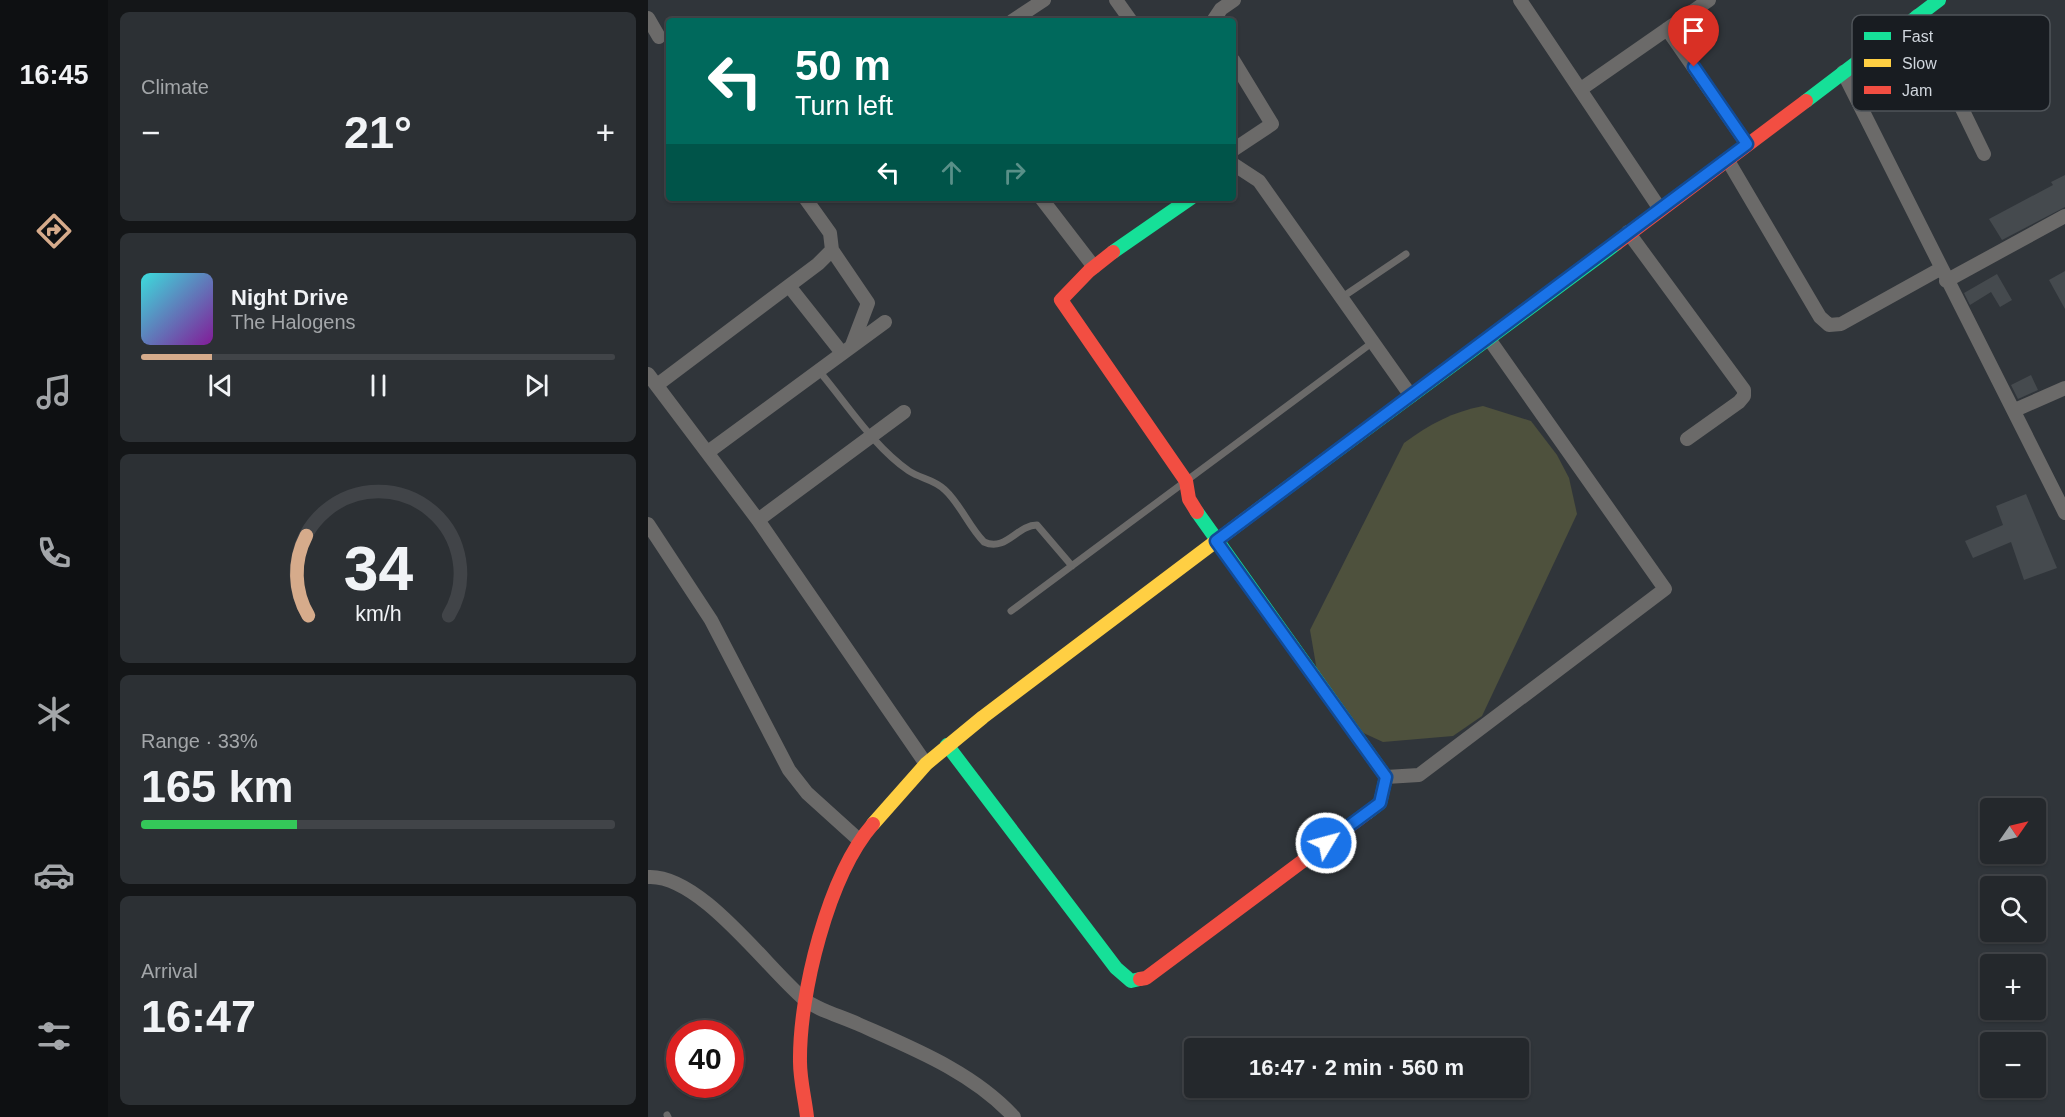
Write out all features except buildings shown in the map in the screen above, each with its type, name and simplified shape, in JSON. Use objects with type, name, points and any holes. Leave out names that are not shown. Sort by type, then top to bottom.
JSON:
[{"type":"street","points":[[1017,18],[1044,0]]},
{"type":"street","points":[[1116,0],[1129,18]]},
{"type":"street","points":[[1215,18],[1221,9],[1234,0]]},
{"type":"street","points":[[1520,0],[1660,209]]},
{"type":"street","points":[[1581,89],[1709,0]]},
{"type":"street","points":[[1918,15],[1939,0]]},
{"type":"street","points":[[648,18],[659,37]]},
{"type":"street","points":[[1667,29],[1747,144]]},
{"type":"street","points":[[1236,65],[1272,124],[1236,148]]},
{"type":"street","points":[[807,1117],[800,1064],[805,1000],[831,899],[844,866],[859,840],[926,764],[947,745],[1216,541],[1852,65]]},
{"type":"street","points":[[1843,72],[1852,90]]},
{"type":"street","points":[[1862,111],[2065,513]]},
{"type":"street","points":[[1963,111],[1984,154]]},
{"type":"street","points":[[1727,159],[1820,317],[1829,325],[1841,324],[2065,216]]},
{"type":"street","points":[[1236,167],[1259,181],[1411,396]]},
{"type":"street","points":[[807,201],[830,233],[834,242],[832,250],[789,286],[652,380],[758,520],[911,738],[926,764]]},
{"type":"street","points":[[1048,201],[1094,267]]},
{"type":"street","points":[[947,745],[1116,969],[1131,981],[1146,978],[1380,803],[1386,777],[1216,541],[1189,499],[1186,481],[1061,300],[1094,267],[1187,201]]},
{"type":"street","points":[[1628,232],[1744,390],[1744,396],[1739,402],[1687,439]]},
{"type":"street","points":[[832,250],[868,303],[847,349]]},
{"type":"street","points":[[789,286],[847,349]]},
{"type":"street","points":[[708,452],[885,322]]},
{"type":"street","points":[[1386,777],[1419,775],[1665,589],[1489,339]]},
{"type":"street","points":[[2014,410],[2065,388]]},
{"type":"street","points":[[758,520],[904,412]]},
{"type":"street","points":[[648,524],[711,620],[789,770],[807,793],[859,840]]},
{"type":"street","points":[[648,877],[673,883],[713,908],[805,1000],[918,1051],[998,1099],[1014,1117]]},
{"type":"lane","points":[[1341,298],[1406,254]]},
{"type":"lane","points":[[1011,611],[1373,342]]},
{"type":"lane","points":[[819,371],[871,435],[910,472],[934,480],[947,491],[984,542],[1000,544],[1026,527],[1037,525],[1072,566]]},
{"type":"green space","points":[[1483,406],[1531,421],[1557,455],[1569,478],[1577,514],[1482,716],[1453,736],[1383,742],[1357,730],[1317,671],[1310,630],[1404,443],[1442,420]]},
{"type":"traffic: fast","points":[[1919,15],[1939,0]]},
{"type":"traffic: fast","points":[[1806,101],[1852,66]]},
{"type":"traffic: fast","points":[[1113,252],[1187,201]]},
{"type":"traffic: fast","points":[[1264,505],[1616,244]]},
{"type":"traffic: fast","points":[[1197,512],[1386,777],[1380,803],[1367,813]]},
{"type":"traffic: fast","points":[[947,745],[1116,968],[1131,981],[1140,979]]},
{"type":"traffic: slow","points":[[873,824],[926,764],[983,717],[1264,505]]},
{"type":"traffic: jam","points":[[1616,244],[1806,101]]},
{"type":"traffic: jam","points":[[1113,252],[1089,271],[1061,300],[1186,481],[1189,499],[1197,512]]},
{"type":"traffic: jam","points":[[1140,979],[1146,978],[1367,813]]},
{"type":"traffic: jam","points":[[807,1117],[800,1062],[801,1034],[811,971],[819,937],[842,874],[857,846],[873,824]]},
{"type":"route","points":[[1326,843],[1380,803],[1386,777],[1216,541],[1543,299],[1628,232],[1747,144],[1694,67]]}]
